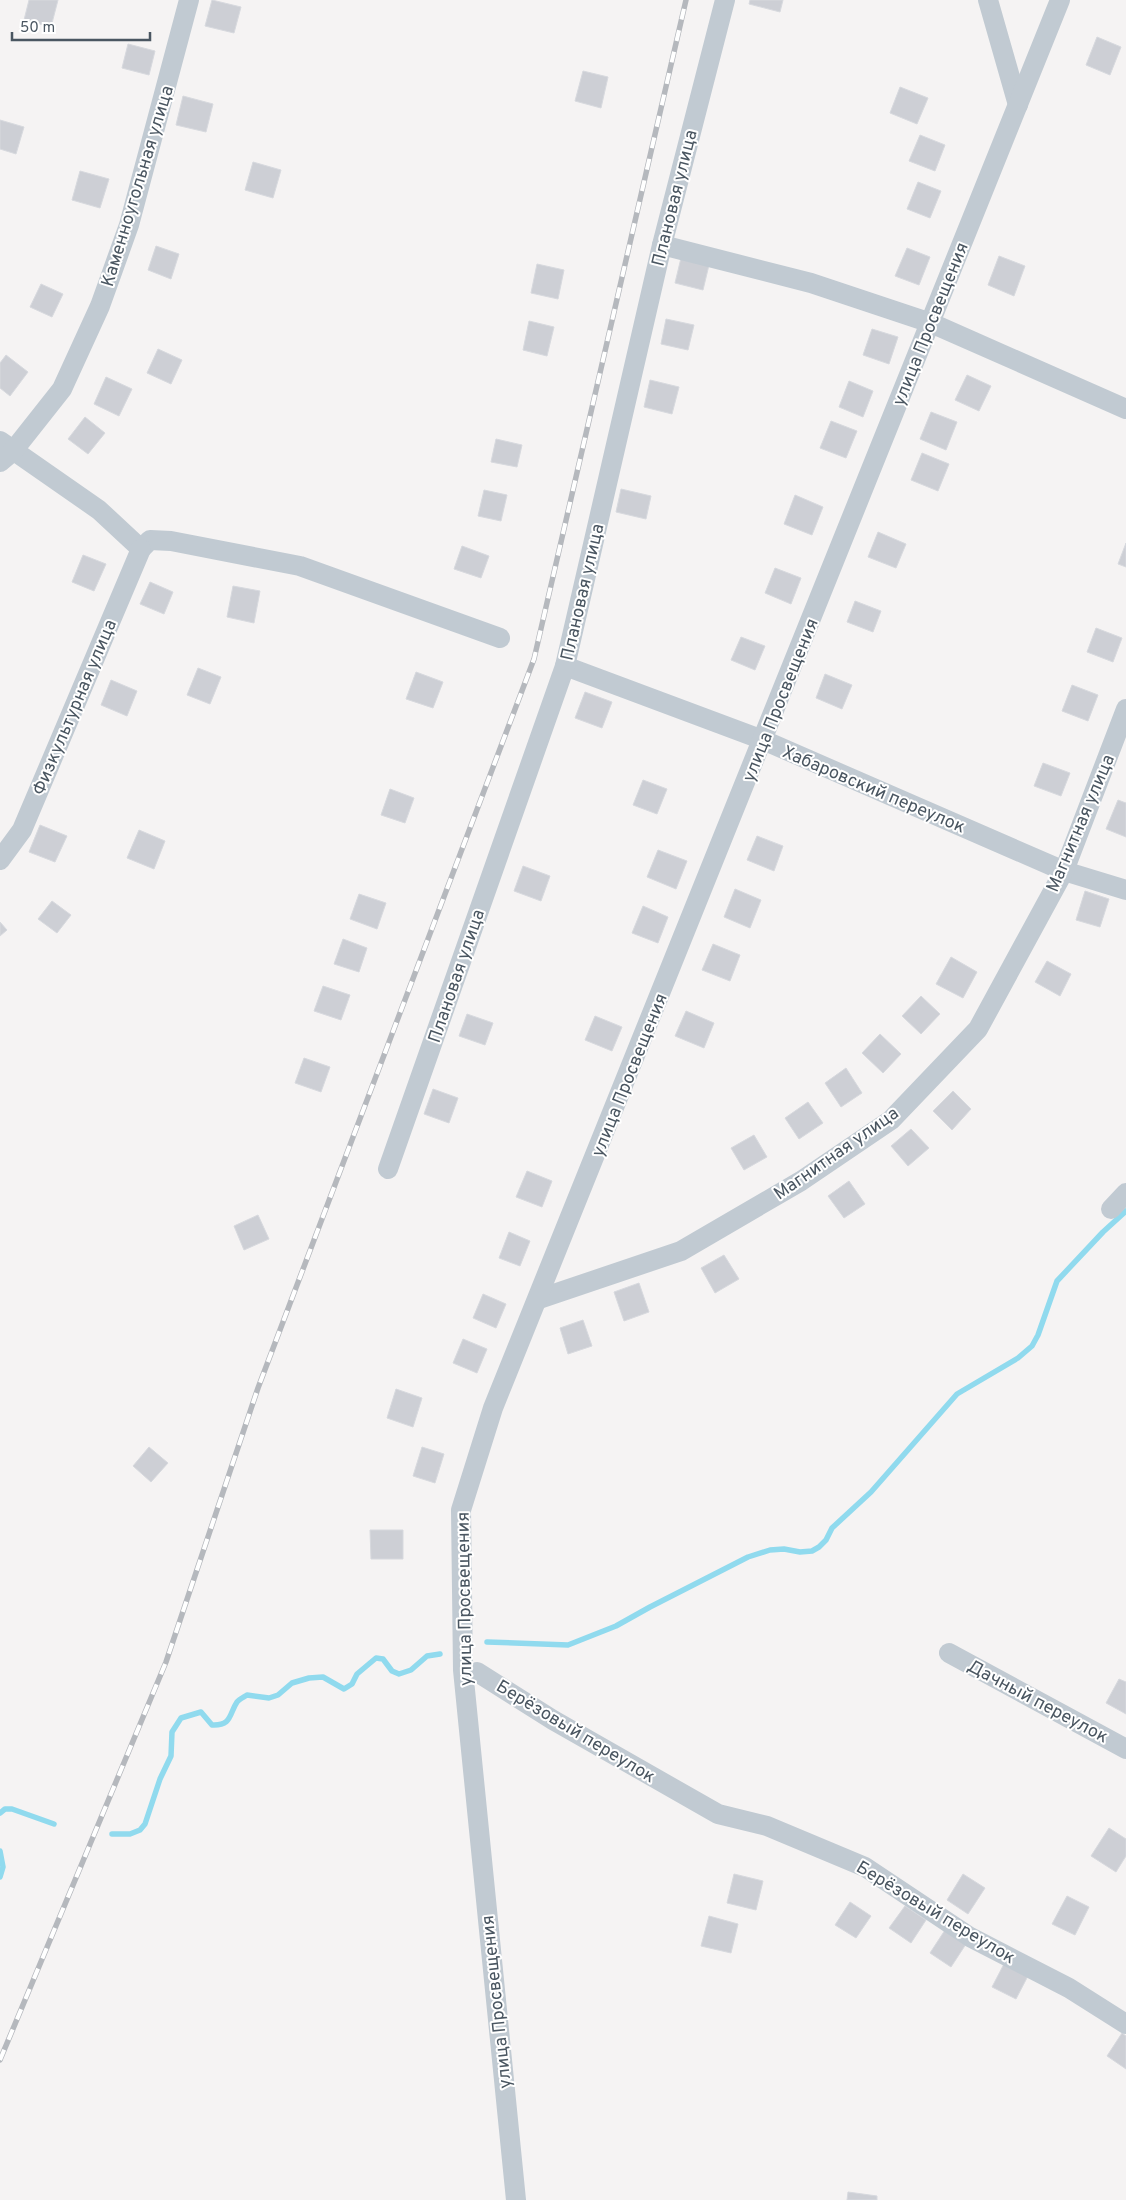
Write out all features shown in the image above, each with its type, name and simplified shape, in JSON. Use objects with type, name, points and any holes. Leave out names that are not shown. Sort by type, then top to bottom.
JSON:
[{"type":"street","name":"Каменноугольная улица","points":[[4,451],[62,389],[100,306],[129,225],[189,0]]},
{"type":"street","name":"Плановая улица","points":[[388,1169],[565,666],[662,245],[725,0]]},
{"type":"street","points":[[988,0],[1018,105]]},
{"type":"street","name":"улица Просвещения","points":[[516,2200],[463,1670],[461,1510],[493,1408],[539,1299],[1060,0]]},
{"type":"street","points":[[662,245],[811,282],[931,323],[1126,409]]},
{"type":"street","points":[[4,451],[99,510],[141,549],[150,540],[171,541],[300,566],[500,638]]},
{"type":"street","name":"Физкультурная улица","points":[[0,860],[22,830],[141,549]]},
{"type":"street","name":"Хабаровский переулок","points":[[565,666],[763,740],[1064,871],[1126,890]]},
{"type":"street","name":"Магнитная улица","points":[[539,1299],[680,1250],[801,1181],[891,1120],[978,1029],[1064,871],[1126,709]]},
{"type":"street","points":[[1110,1209],[1126,1193]]},
{"type":"street","name":"Дачный переулок","points":[[949,1653],[1126,1749]]},
{"type":"street","name":"Берёзовый переулок","points":[[477,1672],[553,1720],[718,1814],[767,1826],[865,1867],[970,1937],[1070,1988],[1126,2024]]},
{"type":"building","points":[[29,0],[58,0],[51,27],[24,20]]},
{"type":"building","points":[[212,0],[241,7],[234,33],[205,26]]},
{"type":"building","points":[[750,0],[783,0],[780,12],[749,4]]},
{"type":"building","points":[[1097,37],[1121,47],[1110,75],[1086,65]]},
{"type":"building","points":[[128,44],[155,51],[149,75],[122,68]]},
{"type":"building","points":[[583,71],[608,77],[601,108],[575,101]]},
{"type":"building","points":[[900,87],[928,98],[917,124],[890,113]]},
{"type":"building","points":[[183,96],[213,104],[206,132],[176,125]]},
{"type":"building","points":[[0,120],[24,127],[16,154],[0,149]]},
{"type":"building","points":[[920,135],[945,145],[935,171],[909,161]]},
{"type":"building","points":[[253,162],[281,170],[273,198],[245,190]]},
{"type":"building","points":[[80,171],[109,179],[100,208],[72,200]]},
{"type":"building","points":[[918,182],[941,191],[930,218],[907,209]]},
{"type":"building","points":[[156,246],[179,254],[171,279],[148,270]]},
{"type":"building","points":[[907,248],[930,257],[919,285],[895,276]]},
{"type":"building","points":[[999,256],[1025,266],[1014,296],[988,285]]},
{"type":"building","points":[[681,258],[709,265],[703,290],[675,283]]},
{"type":"building","points":[[537,264],[564,270],[558,299],[531,293]]},
{"type":"building","points":[[41,284],[63,294],[52,317],[30,307]]},
{"type":"building","points":[[666,319],[694,325],[688,350],[661,344]]},
{"type":"building","points":[[529,321],[554,327],[547,356],[523,350]]},
{"type":"building","points":[[872,329],[898,337],[889,364],[863,355]]},
{"type":"building","points":[[158,349],[182,360],[171,384],[147,373]]},
{"type":"building","points":[[6,355],[28,372],[10,396],[0,388],[0,363]]},
{"type":"building","points":[[967,375],[991,386],[979,411],[955,400]]},
{"type":"building","points":[[106,377],[132,389],[119,416],[94,404]]},
{"type":"building","points":[[650,380],[679,387],[672,414],[644,407]]},
{"type":"building","points":[[849,381],[873,391],[863,417],[839,407]]},
{"type":"building","points":[[931,412],[957,422],[946,450],[920,439]]},
{"type":"building","points":[[85,417],[105,433],[88,454],[68,439]]},
{"type":"building","points":[[831,421],[857,431],[846,458],[820,448]]},
{"type":"building","points":[[496,439],[522,445],[517,467],[491,462]]},
{"type":"building","points":[[922,453],[949,464],[938,491],[911,480]]},
{"type":"building","points":[[621,489],[651,496],[646,519],[616,512]]},
{"type":"building","points":[[484,490],[507,495],[501,521],[478,516]]},
{"type":"building","points":[[795,495],[823,507],[812,535],[784,524]]},
{"type":"building","points":[[878,532],[906,544],[896,568],[868,557]]},
{"type":"building","points":[[1126,543],[1126,567],[1118,564]]},
{"type":"building","points":[[462,546],[489,556],[481,578],[454,569]]},
{"type":"building","points":[[83,555],[106,564],[94,591],[72,582]]},
{"type":"building","points":[[775,568],[801,578],[791,604],[765,593]]},
{"type":"building","points":[[150,582],[173,592],[164,614],[140,604]]},
{"type":"building","points":[[233,586],[260,591],[254,623],[227,617]]},
{"type":"building","points":[[855,601],[881,611],[873,632],[847,622]]},
{"type":"building","points":[[1096,628],[1122,638],[1113,662],[1087,652]]},
{"type":"building","points":[[741,637],[765,646],[755,670],[731,660]]},
{"type":"building","points":[[198,668],[221,677],[210,704],[187,695]]},
{"type":"building","points":[[416,672],[443,682],[433,708],[406,699]]},
{"type":"building","points":[[825,674],[852,685],[842,709],[816,698]]},
{"type":"building","points":[[111,680],[137,691],[127,716],[101,705]]},
{"type":"building","points":[[1072,685],[1098,695],[1088,721],[1062,711]]},
{"type":"building","points":[[585,692],[612,702],[602,728],[575,718]]},
{"type":"building","points":[[1043,763],[1070,773],[1061,796],[1034,786]]},
{"type":"building","points":[[643,780],[667,789],[657,814],[633,805]]},
{"type":"building","points":[[390,789],[414,798],[405,823],[381,815]]},
{"type":"building","points":[[1118,800],[1126,803],[1126,837],[1106,829]]},
{"type":"building","points":[[40,825],[67,836],[55,862],[29,852]]},
{"type":"building","points":[[139,830],[165,841],[154,869],[127,858]]},
{"type":"building","points":[[757,836],[783,846],[774,871],[747,860]]},
{"type":"building","points":[[658,850],[687,861],[676,889],[647,877]]},
{"type":"building","points":[[523,866],[550,876],[541,901],[514,891]]},
{"type":"building","points":[[735,889],[761,900],[750,928],[724,917]]},
{"type":"building","points":[[1085,891],[1109,899],[1100,927],[1076,920]]},
{"type":"building","points":[[359,894],[386,903],[377,929],[350,919]]},
{"type":"building","points":[[52,901],[71,915],[57,933],[38,919]]},
{"type":"building","points":[[643,906],[668,917],[658,943],[632,933]]},
{"type":"building","points":[[0,922],[7,930],[0,936]]},
{"type":"building","points":[[343,939],[367,948],[359,972],[334,964]]},
{"type":"building","points":[[713,944],[740,955],[730,981],[702,970]]},
{"type":"building","points":[[951,957],[977,972],[963,998],[936,984]]},
{"type":"building","points":[[1047,961],[1071,974],[1060,996],[1035,982]]},
{"type":"building","points":[[323,986],[350,995],[341,1020],[314,1011]]},
{"type":"building","points":[[921,996],[940,1014],[921,1034],[902,1016]]},
{"type":"building","points":[[686,1011],[714,1023],[704,1048],[675,1036]]},
{"type":"building","points":[[467,1014],[493,1023],[485,1045],[459,1036]]},
{"type":"building","points":[[595,1016],[622,1027],[612,1051],[585,1040]]},
{"type":"building","points":[[880,1034],[901,1054],[883,1073],[862,1053]]},
{"type":"building","points":[[304,1058],[330,1067],[321,1092],[295,1083]]},
{"type":"building","points":[[846,1068],[862,1093],[841,1107],[825,1083]]},
{"type":"building","points":[[433,1089],[458,1098],[449,1123],[424,1114]]},
{"type":"building","points":[[953,1091],[971,1109],[952,1130],[933,1111]]},
{"type":"building","points":[[808,1102],[823,1123],[799,1139],[785,1118]]},
{"type":"building","points":[[911,1129],[929,1148],[908,1166],[891,1146]]},
{"type":"building","points":[[754,1135],[767,1157],[744,1170],[731,1148]]},
{"type":"building","points":[[527,1171],[552,1181],[542,1207],[516,1197]]},
{"type":"building","points":[[849,1181],[865,1204],[844,1218],[828,1196]]},
{"type":"building","points":[[258,1215],[269,1239],[244,1250],[234,1226]]},
{"type":"building","points":[[509,1232],[530,1241],[520,1266],[499,1258]]},
{"type":"building","points":[[724,1255],[739,1279],[715,1293],[701,1268]]},
{"type":"building","points":[[639,1283],[649,1312],[624,1321],[614,1292]]},
{"type":"building","points":[[483,1294],[506,1304],[496,1328],[473,1318]]},
{"type":"building","points":[[583,1320],[592,1346],[568,1354],[560,1328]]},
{"type":"building","points":[[463,1339],[487,1349],[477,1373],[453,1363]]},
{"type":"building","points":[[396,1389],[422,1398],[413,1427],[387,1418]]},
{"type":"building","points":[[149,1447],[168,1463],[151,1482],[133,1466]]},
{"type":"building","points":[[422,1447],[444,1454],[435,1483],[413,1476]]},
{"type":"building","points":[[370,1530],[403,1530],[403,1559],[371,1559]]},
{"type":"building","points":[[1119,1679],[1126,1682],[1126,1714],[1106,1703]]},
{"type":"building","points":[[1109,1828],[1126,1839],[1126,1856],[1116,1872],[1091,1856]]},
{"type":"building","points":[[734,1874],[763,1881],[756,1910],[727,1903]]},
{"type":"building","points":[[963,1874],[985,1888],[968,1914],[947,1900]]},
{"type":"building","points":[[1067,1896],[1089,1907],[1075,1935],[1052,1924]]},
{"type":"building","points":[[850,1902],[871,1916],[856,1938],[835,1925]]},
{"type":"building","points":[[905,1906],[926,1920],[911,1943],[889,1928]]},
{"type":"building","points":[[709,1916],[738,1924],[731,1953],[701,1946]]},
{"type":"building","points":[[947,1927],[968,1941],[951,1967],[930,1953]]},
{"type":"building","points":[[1005,1962],[1029,1974],[1016,1999],[992,1987]]},
{"type":"building","points":[[1122,2033],[1126,2036],[1126,2069],[1107,2056]]},
{"type":"building","points":[[848,2192],[877,2196],[877,2200],[847,2200]]},
{"type":"waterway","points":[[487,1642],[568,1645],[616,1626],[748,1557],[770,1550],[784,1549],[800,1552],[812,1551],[819,1547],[826,1540],[832,1528],[871,1492],[957,1394],[1018,1358],[1032,1346],[1038,1335],[1057,1281],[1103,1232],[1126,1211]]},
{"type":"waterway","points":[[112,1834],[130,1834],[140,1830],[145,1824],[160,1779],[171,1756],[172,1732],[181,1718],[201,1712],[212,1725],[223,1724],[229,1718],[237,1702],[247,1695],[269,1698],[278,1695],[292,1683],[309,1678],[323,1677],[344,1689],[352,1684],[357,1674],[376,1658],[383,1659],[392,1671],[399,1674],[411,1670],[427,1656],[440,1654]]},
{"type":"waterway","points":[[0,1813],[5,1809],[12,1809],[54,1824]]},
{"type":"waterway","points":[[0,1851],[3,1867],[0,1877]]},
{"type":"railway","points":[[0,2060],[166,1662],[258,1388],[534,659],[686,0]]}]
